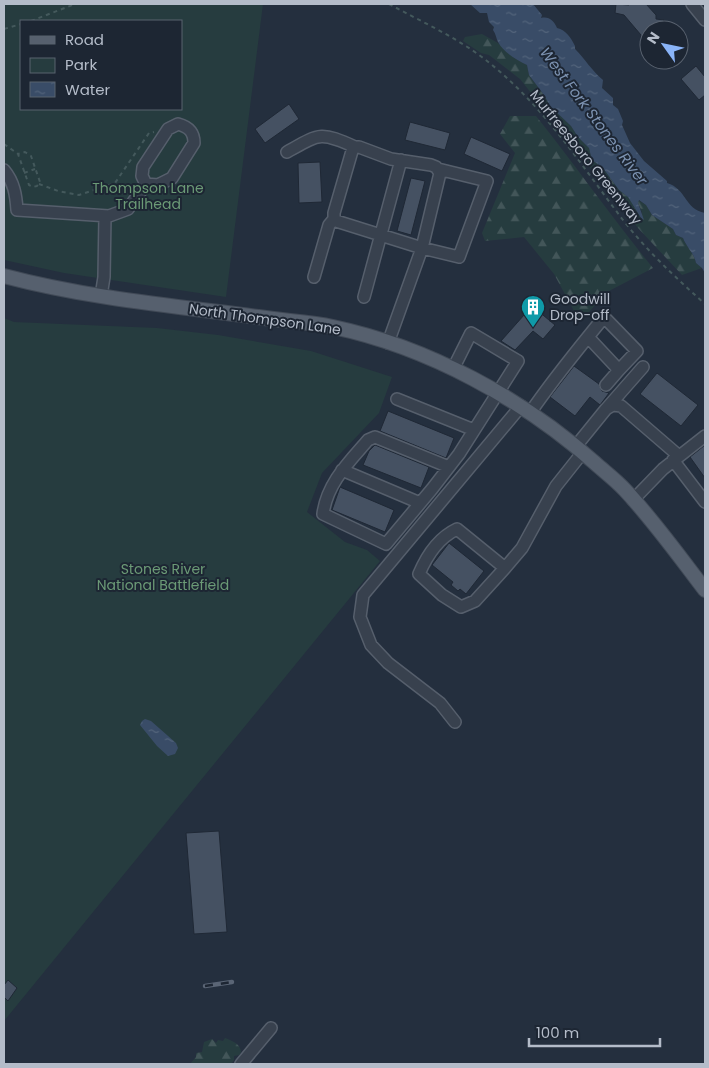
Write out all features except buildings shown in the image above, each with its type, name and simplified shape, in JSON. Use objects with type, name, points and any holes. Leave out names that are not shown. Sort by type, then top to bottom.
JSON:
[{"type":"main road","name":"North Thompson Lane","points":[[4,276],[40,286],[101,296],[334,328],[410,349],[453,369],[525,409],[579,449],[624,489],[658,528],[705,590]]},
{"type":"street","points":[[692,4],[705,20]]},
{"type":"street","points":[[178,124],[189,128],[193,133],[194,143],[172,178],[158,185],[146,184],[142,176],[143,167],[168,128],[178,124]]},
{"type":"street","points":[[287,152],[315,136],[334,138],[391,159],[431,165],[438,169],[487,181],[460,257],[422,248],[334,219]]},
{"type":"street","points":[[314,278],[329,225],[334,219],[334,213],[355,147]]},
{"type":"street","points":[[364,297],[401,160]]},
{"type":"street","points":[[388,343],[422,248],[440,177],[438,169]]},
{"type":"street","points":[[4,170],[9,176],[16,192],[17,210],[105,216],[128,209],[146,184]]},
{"type":"street","points":[[101,296],[104,277],[105,216]]},
{"type":"street","points":[[455,722],[440,703],[388,664],[371,645],[360,617],[363,595],[525,409],[545,391],[604,317],[637,351],[606,385]]},
{"type":"street","points":[[449,467],[375,438],[368,440],[334,481],[325,502],[323,514],[386,544],[449,467],[518,361],[471,333],[453,369]]},
{"type":"street","points":[[588,337],[619,370]]},
{"type":"street","points":[[505,568],[457,529],[445,534],[425,559],[419,574],[442,595],[461,607],[475,601],[505,568],[533,530],[556,486],[579,449],[606,409],[643,367]]},
{"type":"street","points":[[397,399],[474,430]]},
{"type":"street","points":[[606,409],[622,406],[676,458],[705,502]]},
{"type":"street","points":[[633,500],[663,468],[705,436]]},
{"type":"street","points":[[342,470],[420,503]]},
{"type":"street","points":[[241,1064],[271,1028]]},
{"type":"path","points":[[34,20],[75,4]]},
{"type":"path","name":"Murfreesboro Greenway","points":[[389,4],[480,56],[511,82],[555,129],[623,220],[647,248],[705,304]]},
{"type":"path","points":[[4,29],[20,24]]},
{"type":"path","points":[[4,144],[18,154],[30,185],[34,187],[39,184],[58,191],[79,195],[116,182],[149,133],[158,132]]},
{"type":"path","points":[[18,154],[25,152],[31,156],[39,184]]},
{"type":"path","points":[[24,173],[35,169]]},
{"type":"green space","name":"Thompson Lane Trailhead","points":[[4,4],[263,4],[226,297],[64,273],[4,260]]},
{"type":"green space","points":[[482,34],[498,43],[514,58],[527,65],[529,75],[550,106],[571,126],[578,137],[589,148],[592,160],[603,168],[619,190],[628,197],[641,218],[642,212],[638,200],[646,205],[652,215],[673,229],[676,235],[683,238],[696,263],[702,268],[682,275],[638,228],[520,79],[489,55],[481,53],[463,41],[465,37]]},
{"type":"green space","points":[[510,116],[536,116],[653,268],[607,292],[580,322],[554,274],[524,237],[485,241],[482,233],[515,153],[500,134]]},
{"type":"green space","name":"Stones River National Battlefield","points":[[4,318],[14,322],[157,328],[218,335],[311,351],[392,377],[379,413],[322,473],[307,512],[345,542],[367,550],[380,561],[4,1021]]},
{"type":"green space","points":[[225,1038],[239,1046],[241,1052],[239,1055],[234,1056],[231,1064],[190,1064],[196,1057],[196,1053],[202,1052],[204,1042],[212,1039],[216,1043],[218,1040],[223,1041]]},
{"type":"water","name":"West Fork Stones River","points":[[470,4],[533,4],[542,15],[541,18],[551,20],[557,28],[568,35],[575,49],[603,80],[602,88],[613,98],[613,105],[618,109],[623,121],[622,125],[630,143],[644,161],[667,183],[674,186],[698,211],[705,213],[705,273],[696,263],[683,238],[676,235],[673,229],[652,215],[646,205],[639,200],[638,203],[644,220],[641,218],[628,197],[619,190],[603,168],[592,160],[589,148],[578,137],[571,126],[550,106],[529,75],[527,65],[500,46],[487,13],[480,13]]},
{"type":"water","points":[[145,719],[151,721],[176,743],[178,748],[175,754],[168,756],[157,746],[140,725]]},
{"type":"railway","points":[[205,986],[232,982]]},
{"type":"place","name":"Goodwill Drop-off","points":[[533,328]]}]
